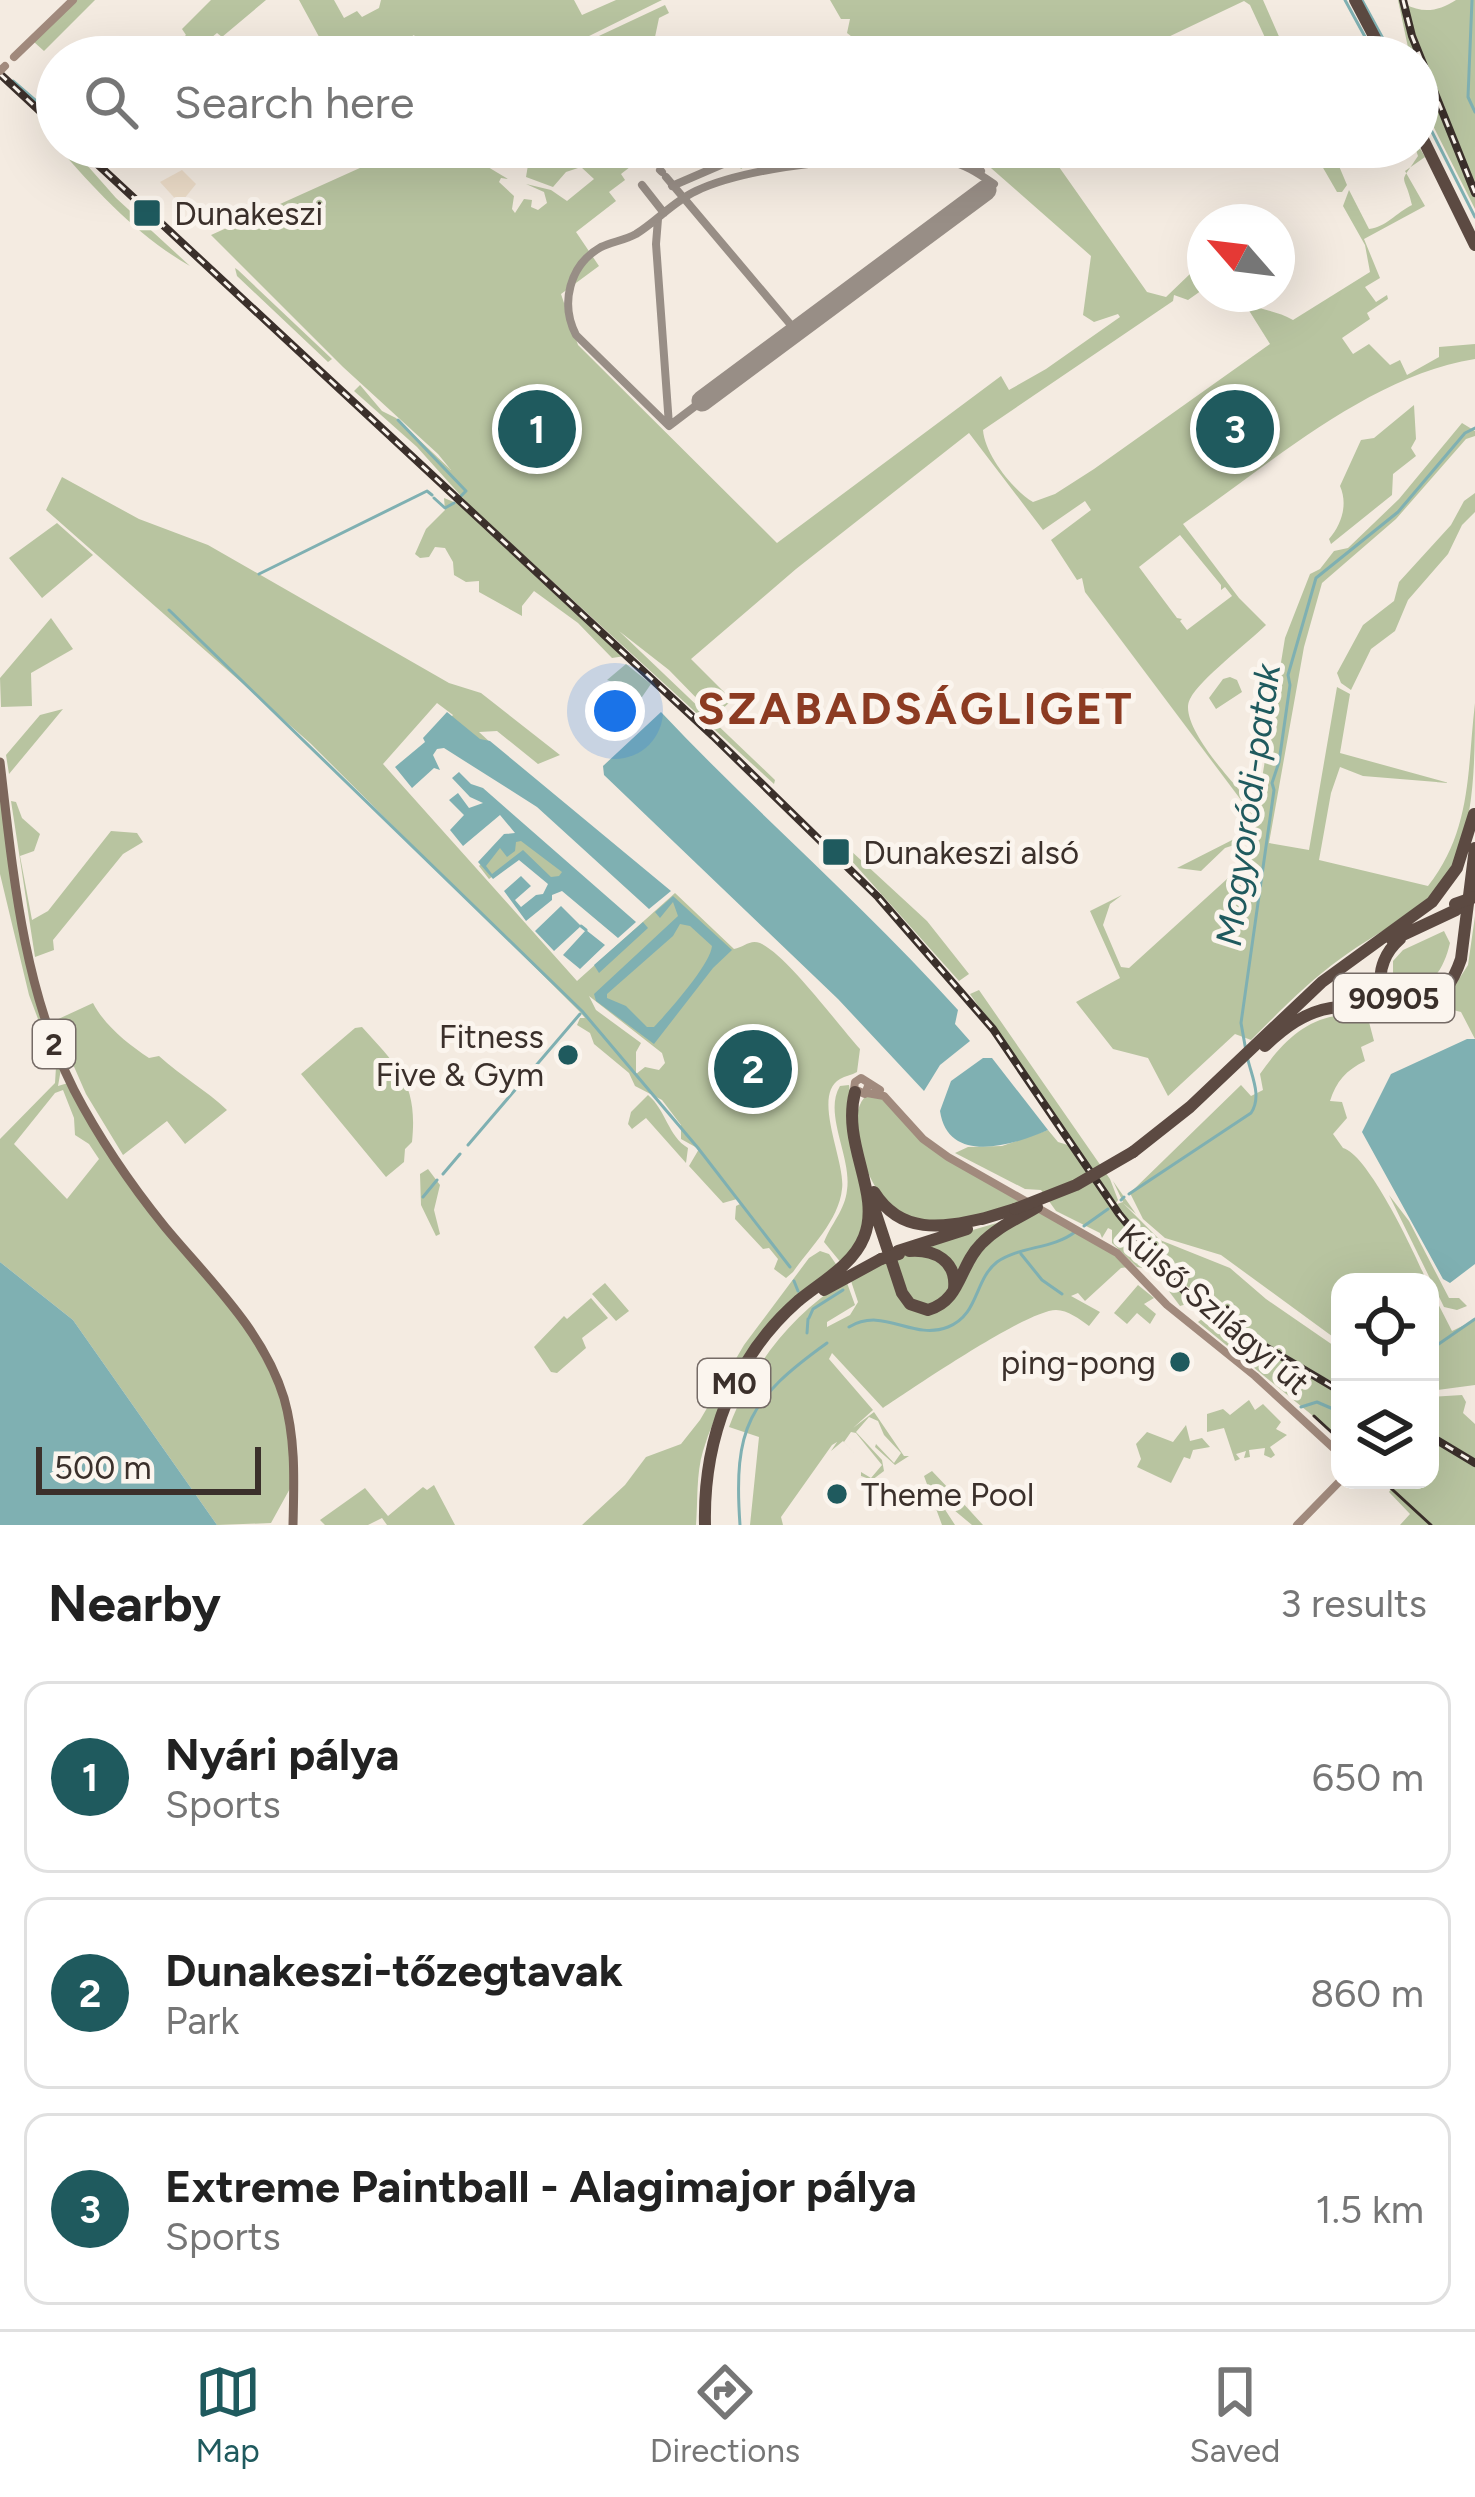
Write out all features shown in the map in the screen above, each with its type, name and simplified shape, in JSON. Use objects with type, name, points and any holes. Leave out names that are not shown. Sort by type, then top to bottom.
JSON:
[{"type":"highway","points":[[1353,0],[1372,36]]},
{"type":"highway","points":[[1439,159],[1475,230]]},
{"type":"highway","points":[[1437,168],[1475,245]]},
{"type":"highway","points":[[1254,1050],[1318,1011],[1346,1007],[1399,1011],[1438,995],[1461,959],[1475,812]]},
{"type":"highway","points":[[863,1172],[880,1202],[908,1223],[932,1228],[1043,1209],[1090,1185],[1190,1108],[1322,982],[1441,892],[1463,854],[1475,812]]},
{"type":"highway","points":[[1465,903],[1475,848]]},
{"type":"highway","points":[[1254,1050],[1348,968],[1465,903]]},
{"type":"highway","points":[[1373,944],[1465,903]]},
{"type":"highway","name":"90905","points":[[1416,927],[1389,949],[1382,964],[1385,990],[1403,1001],[1432,994],[1450,972],[1465,903]]},
{"type":"highway","points":[[843,1272],[868,1226],[868,1199],[852,1126],[861,1093]]},
{"type":"highway","points":[[898,1251],[1018,1212],[1135,1154]]},
{"type":"highway","points":[[863,1172],[904,1297],[925,1309],[948,1300],[974,1251],[1018,1212]]},
{"type":"highway","points":[[898,1251],[985,1218]]},
{"type":"highway","points":[[898,1251],[927,1252],[948,1263],[955,1282],[948,1300]]},
{"type":"highway","name":"M0","points":[[708,1525],[710,1456],[730,1393],[772,1328],[819,1285],[898,1251]]},
{"type":"highway","name":"M0","points":[[708,1525],[724,1425],[741,1385],[777,1332],[843,1272]]},
{"type":"main road","points":[[7,63],[73,0]]},
{"type":"main road","name":"2","points":[[0,762],[25,944],[58,1055],[87,1113],[143,1198],[262,1348],[287,1410],[294,1464],[293,1525]]},
{"type":"main road","name":"Külső Szilágyi út","points":[[861,1093],[891,1100],[915,1131],[948,1157],[1106,1238],[1167,1305],[1331,1446]]},
{"type":"main road","points":[[1297,1525],[1332,1489]]},
{"type":"green space","points":[[75,0],[95,0],[59,36],[40,36]]},
{"type":"green space","points":[[211,0],[266,0],[223,36],[185,36],[182,29]]},
{"type":"green space","points":[[299,0],[334,0],[344,18],[357,11],[362,17],[379,8],[381,0],[574,0],[582,15],[616,0],[662,0],[589,36],[319,36]]},
{"type":"green space","points":[[830,0],[1263,0],[1279,36],[1264,36],[1244,1],[1170,36],[851,36],[847,33],[850,19],[841,19]]},
{"type":"green space","points":[[1398,0],[1411,36],[1406,36]]},
{"type":"green space","points":[[1456,0],[1475,0],[1475,189],[1439,100],[1439,36],[1413,36],[1405,4],[1418,9],[1443,7]]},
{"type":"green space","points":[[665,5],[669,13],[659,18],[655,36],[599,36]]},
{"type":"green space","points":[[1439,106],[1475,197],[1475,209],[1439,138]]},
{"type":"green space","points":[[77,168],[90,168],[190,266],[153,242]]},
{"type":"green space","points":[[360,168],[490,168],[508,179],[499,182],[514,196],[515,213],[524,199],[532,200],[531,207],[538,210],[547,203],[544,192],[526,184],[551,190],[567,201],[594,179],[582,168],[629,168],[621,174],[625,180],[609,192],[616,201],[576,232],[599,266],[561,294],[578,345],[777,543],[1001,376],[1009,390],[1120,317],[1094,322],[1083,315],[1091,256],[991,168],[1060,168],[1147,292],[1166,297],[1187,277],[1187,300],[1174,295],[1173,301],[983,430],[1001,471],[1033,502],[1094,469],[1270,344],[1250,312],[1273,312],[1293,320],[1370,272],[1365,245],[1343,206],[1349,190],[1369,229],[1412,205],[1406,173],[1425,206],[1364,239],[1380,278],[1365,287],[1376,302],[1387,295],[1388,299],[1367,313],[1370,319],[1342,338],[1353,354],[1369,344],[1390,365],[1400,360],[1407,375],[1439,357],[1439,347],[1475,344],[1475,359],[1436,368],[1359,403],[1183,524],[1239,598],[1266,625],[1204,682],[1190,699],[1188,710],[1200,740],[1257,809],[1285,638],[1310,574],[1334,551],[1348,548],[1399,499],[1462,423],[1475,436],[1466,439],[1396,519],[1322,583],[1304,647],[1269,843],[1309,850],[1337,687],[1350,694],[1340,753],[1449,783],[1363,776],[1340,767],[1319,860],[1428,886],[1460,821],[1475,703],[1473,782],[1463,840],[1447,876],[1421,904],[1328,968],[1251,1040],[1235,1034],[1168,1096],[1148,1058],[1113,1049],[1076,1002],[1120,978],[1090,911],[1122,895],[1110,904],[1103,925],[1121,967],[1129,968],[1249,859],[1252,839],[1225,848],[1201,871],[1177,868],[1244,834],[1253,816],[1051,540],[1091,510],[1085,501],[1043,530],[969,433],[796,569],[691,659],[732,700],[718,713],[710,712],[669,670],[619,631],[774,784],[471,507],[417,447],[354,391],[360,385],[382,411],[396,418],[451,470],[438,454],[211,235]],"holes":[[[1180,535],[1221,590],[1225,587],[1232,596],[1187,630],[1139,567]]]},
{"type":"green space","points":[[528,168],[578,168],[566,172],[553,187],[526,177]]},
{"type":"green space","points":[[1323,168],[1340,168],[1347,185],[1337,192]]},
{"type":"green space","points":[[235,268],[332,359],[328,362],[237,276]]},
{"type":"green space","points":[[1414,405],[1416,439],[1411,448],[1416,456],[1393,474],[1392,495],[1331,544],[1343,507],[1340,486],[1361,440],[1374,438]]},
{"type":"green space","points":[[62,477],[139,519],[208,545],[449,683],[481,693],[560,755],[538,764],[497,731],[479,732],[492,744],[486,756],[432,739],[453,715],[437,703],[383,764],[577,981],[675,893],[734,949],[756,942],[784,961],[860,1049],[857,1072],[840,1079],[829,1099],[842,1177],[840,1200],[830,1223],[793,1272],[786,1278],[774,1269],[778,1259],[735,1219],[737,1199],[723,1203],[689,1166],[699,1149],[681,1139],[681,1125],[662,1100],[635,1086],[629,1073],[577,1025],[585,1018],[580,1012],[310,743],[46,510]],"holes":[[[589,996],[662,1053],[665,1063],[659,1070],[645,1067],[636,1074],[641,1043],[596,1010]]]},
{"type":"green space","points":[[1475,493],[1475,512],[1462,525],[1448,554],[1408,600],[1395,631],[1371,649],[1351,690],[1337,673],[1363,625],[1394,601],[1399,582]]},
{"type":"green space","points":[[444,498],[459,504],[625,656],[612,658],[578,623],[534,591],[522,606],[522,616],[479,592],[479,581],[466,582],[454,575],[445,548],[435,547],[429,557],[415,554],[426,529],[445,510]]},
{"type":"green space","points":[[57,523],[93,555],[42,598],[9,558]]},
{"type":"green space","points":[[51,618],[73,649],[31,673],[32,706],[1,707],[0,678]]},
{"type":"green space","points":[[626,664],[651,684],[642,697],[630,697],[623,686],[607,680]]},
{"type":"green space","points":[[1230,677],[1242,692],[1216,709],[1209,698]]},
{"type":"green space","points":[[63,709],[9,774],[6,755],[40,715]]},
{"type":"green space","points":[[0,777],[23,943],[61,1069],[58,1086],[68,1083],[98,1134],[248,1331],[287,1404],[298,1474],[271,1523],[217,1525],[73,1320],[0,1262],[0,1139],[55,1083],[56,1067],[29,995],[0,874]],"holes":[[[63,1090],[75,1135],[99,1159],[67,1199],[14,1144],[55,1093]]]},
{"type":"green space","points":[[11,801],[40,834],[34,851],[20,856],[32,920],[48,911],[111,831],[137,833],[143,842],[123,854],[53,940],[54,950],[35,957]]},
{"type":"green space","points":[[524,833],[566,872],[553,881],[523,854],[489,879],[479,866],[501,844]]},
{"type":"green space","points":[[837,838],[927,921],[969,974],[959,981],[833,840]]},
{"type":"green space","points":[[1475,916],[1475,1039],[1461,1012],[1441,1007],[1468,965]]},
{"type":"green space","points":[[1444,931],[1450,943],[1440,969],[1421,987],[1403,992],[1393,983],[1393,961],[1403,950]]},
{"type":"green space","points":[[979,990],[1110,1179],[1116,1203],[970,994]]},
{"type":"green space","points":[[93,1003],[125,1041],[149,1058],[159,1056],[227,1110],[185,1144],[167,1121],[123,1155],[86,1094],[54,1021]]},
{"type":"green space","points":[[1342,1015],[1369,1022],[1374,1041],[1361,1047],[1365,1061],[1347,1073],[1332,1094],[1330,1101],[1342,1102],[1347,1118],[1333,1134],[1378,1186],[1423,1273],[1331,1273],[1331,1335],[1221,1255],[1165,1238],[1143,1219],[1130,1193],[1241,1085],[1251,1096],[1263,1090],[1260,1074],[1277,1052],[1295,1034]]},
{"type":"green space","points":[[362,1027],[396,1066],[412,1105],[412,1142],[405,1149],[404,1162],[386,1177],[301,1074]]},
{"type":"green space","points":[[849,1085],[865,1191],[864,1235],[842,1264],[824,1242],[846,1197],[846,1164],[835,1109],[840,1086]]},
{"type":"green space","points":[[870,1093],[879,1095],[913,1132],[1025,1200],[952,1221],[922,1221],[894,1211],[871,1179],[858,1139],[860,1104]]},
{"type":"green space","points":[[648,1095],[688,1148],[686,1163],[646,1118],[632,1129],[628,1124],[631,1112]]},
{"type":"green space","points":[[1048,1130],[1058,1142],[1071,1146],[1139,1245],[1190,1303],[1180,1306],[1153,1270],[1137,1267],[1112,1243],[1112,1230],[1108,1228],[1102,1238],[1056,1211],[1041,1190],[1025,1189],[955,1153],[968,1147],[1002,1146]]},
{"type":"green space","points":[[428,1169],[440,1185],[434,1210],[440,1234],[436,1236],[421,1205],[420,1174]]},
{"type":"green space","points":[[1113,1181],[1136,1214],[1123,1203],[1160,1240],[1230,1268],[1331,1344],[1331,1381],[1246,1332],[1195,1293],[1146,1243],[1117,1204],[1123,1202]]},
{"type":"green space","points":[[1389,1195],[1409,1221],[1436,1273],[1427,1273]]},
{"type":"green space","points":[[1043,1210],[1128,1267],[1085,1301],[1078,1293],[1071,1296],[1100,1312],[1089,1326],[1065,1312],[1041,1313],[883,1408],[832,1353],[829,1359],[873,1410],[853,1428],[874,1412],[904,1456],[909,1456],[895,1465],[875,1447],[894,1463],[901,1453],[878,1421],[869,1417],[856,1432],[882,1460],[884,1471],[872,1480],[861,1476],[861,1472],[871,1478],[882,1465],[851,1432],[844,1442],[856,1455],[843,1441],[831,1451],[837,1442],[832,1445],[781,1517],[783,1525],[750,1525],[759,1437],[729,1427],[749,1383],[790,1326],[846,1280],[855,1305],[827,1322],[827,1327],[850,1315],[858,1302],[850,1278],[888,1260],[900,1294],[935,1310],[985,1241]]},
{"type":"green space","points":[[1007,1220],[957,1282],[927,1250],[928,1243]]},
{"type":"green space","points":[[820,1251],[829,1254],[838,1267],[775,1326],[740,1373],[713,1424],[699,1469],[696,1525],[582,1525],[625,1485],[646,1457],[681,1444],[744,1345],[809,1258]]},
{"type":"green space","points":[[919,1252],[947,1264],[952,1292],[928,1307],[911,1302],[891,1258]]},
{"type":"green space","points":[[1439,1279],[1449,1298],[1459,1298],[1467,1306],[1444,1307]]},
{"type":"green space","points":[[605,1283],[629,1311],[616,1321],[592,1294]]},
{"type":"green space","points":[[1138,1285],[1154,1298],[1144,1304],[1156,1314],[1150,1324],[1137,1313],[1127,1324],[1114,1313]]},
{"type":"green space","points":[[591,1298],[608,1318],[582,1338],[586,1348],[557,1373],[551,1372],[534,1347],[564,1316],[567,1319]]},
{"type":"green space","points":[[1439,1306],[1452,1331],[1475,1320],[1475,1385],[1439,1390]]},
{"type":"green space","points":[[1207,1315],[1331,1387],[1331,1431],[1198,1322]]},
{"type":"green space","points":[[1462,1395],[1466,1402],[1463,1413],[1475,1424],[1475,1459],[1439,1438],[1439,1396]]},
{"type":"green space","points":[[1249,1400],[1255,1410],[1263,1404],[1281,1422],[1276,1429],[1287,1435],[1270,1447],[1275,1455],[1271,1458],[1264,1455],[1265,1448],[1249,1450],[1250,1457],[1244,1458],[1246,1451],[1236,1454],[1240,1459],[1235,1461],[1224,1428],[1207,1432],[1207,1414],[1223,1409],[1230,1415]]},
{"type":"green space","points":[[1186,1425],[1190,1441],[1202,1438],[1210,1447],[1193,1450],[1190,1459],[1184,1457],[1171,1483],[1137,1467],[1141,1459],[1136,1444],[1147,1432],[1173,1442]]},
{"type":"green space","points":[[1439,1443],[1475,1464],[1475,1525],[1400,1525],[1410,1514],[1389,1492],[1439,1489]]},
{"type":"green space","points":[[932,1471],[983,1525],[972,1525],[948,1505],[944,1508],[955,1525],[942,1525],[924,1476]]},
{"type":"green space","points":[[434,1485],[455,1525],[387,1525],[382,1518],[368,1525],[325,1525],[320,1520],[365,1488],[388,1516],[423,1487],[427,1490]]},
{"type":"shaded area","points":[[182,170],[196,184],[180,204],[160,182]]},
{"type":"water","points":[[447,712],[480,739],[490,741],[671,891],[649,909],[537,807],[444,748],[433,755],[440,770],[434,768],[412,788],[395,767],[425,742],[423,738]]},
{"type":"water","points":[[661,712],[958,1010],[955,1024],[970,1041],[940,1065],[924,1091],[838,999],[604,775],[603,766]]},
{"type":"water","points":[[459,772],[483,788],[636,922],[618,938],[562,891],[526,921],[504,891],[521,876],[531,886],[515,900],[521,907],[543,894],[548,884],[519,860],[493,879],[478,862],[504,834],[515,833],[500,815],[463,846],[450,830],[464,815],[449,800],[458,793],[469,808],[483,803],[452,778]],"holes":[[[521,841],[562,872],[551,877],[523,850],[492,874],[486,866],[500,848],[507,857]]]},
{"type":"water","points":[[673,896],[732,950],[654,1044],[596,1001],[594,994],[678,916],[673,902],[660,918],[655,912]],"holes":[[[680,924],[690,926],[712,946],[710,954],[654,1027],[647,1027],[626,1006],[607,998]]]},
{"type":"water","points":[[561,906],[581,926],[554,951],[535,931]]},
{"type":"water","points":[[643,922],[648,928],[599,973],[594,965]]},
{"type":"water","points":[[586,930],[605,945],[580,969],[563,955]]},
{"type":"water","points":[[1475,1039],[1475,1264],[1450,1283],[1443,1279],[1362,1132],[1391,1074]]},
{"type":"water","points":[[983,1058],[992,1058],[1048,1130],[984,1147],[955,1139],[940,1111],[951,1081]]},
{"type":"water","points":[[0,1262],[73,1320],[217,1525],[0,1525]]},
{"type":"waterway","points":[[1345,0],[1365,36]]},
{"type":"waterway","points":[[1362,0],[1382,36]]},
{"type":"waterway","points":[[1472,0],[1468,97],[1475,112]]},
{"type":"waterway","points":[[13,81],[36,101]]},
{"type":"waterway","points":[[1439,146],[1475,217]]},
{"type":"waterway","points":[[398,420],[466,491],[461,496]]},
{"type":"waterway","name":"Mogyoródi-patak","points":[[1246,1051],[1241,1023],[1272,783],[1279,762],[1288,675],[1316,578],[1398,512],[1465,433],[1475,428]]},
{"type":"waterway","points":[[259,574],[427,491],[432,495]]},
{"type":"waterway","points":[[434,498],[445,508],[454,503]]},
{"type":"waterway","points":[[169,610],[582,1011],[698,1148],[790,1267]]},
{"type":"waterway","points":[[581,926],[586,930]]},
{"type":"waterway","points":[[468,1145],[580,1014]]},
{"type":"waterway","name":"Mogyoródi-patak","points":[[1129,1194],[1251,1113],[1256,1094],[1248,1060]]},
{"type":"waterway","points":[[443,1174],[460,1154]]},
{"type":"waterway","points":[[423,1197],[437,1180]]},
{"type":"waterway","name":"Mogyoródi-patak","points":[[1121,1200],[1124,1197]]},
{"type":"waterway","name":"Mogyoródi-patak","points":[[1084,1226],[1108,1209]]},
{"type":"waterway","name":"Mogyoródi-patak","points":[[849,1327],[874,1320],[922,1330],[948,1327],[966,1314],[997,1262],[1075,1232]]},
{"type":"waterway","points":[[1021,1254],[1042,1280],[1062,1294]]},
{"type":"waterway","points":[[794,1281],[798,1291]]},
{"type":"waterway","points":[[809,1318],[813,1309],[843,1290]]},
{"type":"waterway","points":[[807,1333],[808,1319]]},
{"type":"waterway","points":[[1439,1344],[1475,1319]]},
{"type":"waterway","name":"Mogyoródi-patak","points":[[740,1525],[740,1463],[752,1418],[780,1381],[827,1343]]},
{"type":"waterway","points":[[1301,1407],[1317,1402],[1331,1408]]},
{"type":"taxiway","points":[[672,186],[714,168]]},
{"type":"taxiway","points":[[702,401],[669,426],[576,335],[569,311],[570,286],[590,255],[636,234],[696,191],[782,168]]},
{"type":"taxiway","points":[[968,168],[994,184]]},
{"type":"taxiway","points":[[978,168],[981,171]]},
{"type":"taxiway","points":[[666,177],[796,331]]},
{"type":"taxiway","points":[[642,185],[664,213]]},
{"type":"taxiway","points":[[658,219],[669,425]]},
{"type":"runway","points":[[702,401],[986,190]]},
{"type":"tram line","points":[[1314,1416],[1331,1432]]},
{"type":"tram line","points":[[1392,1489],[1431,1525]]},
{"type":"railway","points":[[1403,0],[1412,36]]},
{"type":"railway","points":[[0,74],[36,107]]},
{"type":"railway","points":[[1439,103],[1475,193]]},
{"type":"railway","points":[[102,168],[713,736],[878,897],[993,1029],[1119,1214],[1174,1281],[1208,1313],[1331,1386]]},
{"type":"railway","points":[[1439,1441],[1475,1463]]},
{"type":"place","name":"Dunakeszi","points":[[147,213]]},
{"type":"place","name":"Nyári pálya","points":[[537,429]]},
{"type":"place","name":"Extreme Paintball - Alagimajor pálya","points":[[1235,429]]},
{"type":"place","name":"Dunakeszi alsó","points":[[836,852]]},
{"type":"place","name":"Fitness Five & Gym","points":[[568,1055]]},
{"type":"place","name":"Dunakeszi-tőzegtavak","points":[[753,1069]]},
{"type":"place","name":"ping-pong","points":[[1180,1362]]},
{"type":"place","name":"Theme Pool","points":[[837,1494]]},
{"type":"district","name":"SZABADSÁGLIGET","points":[[916,708]]}]
